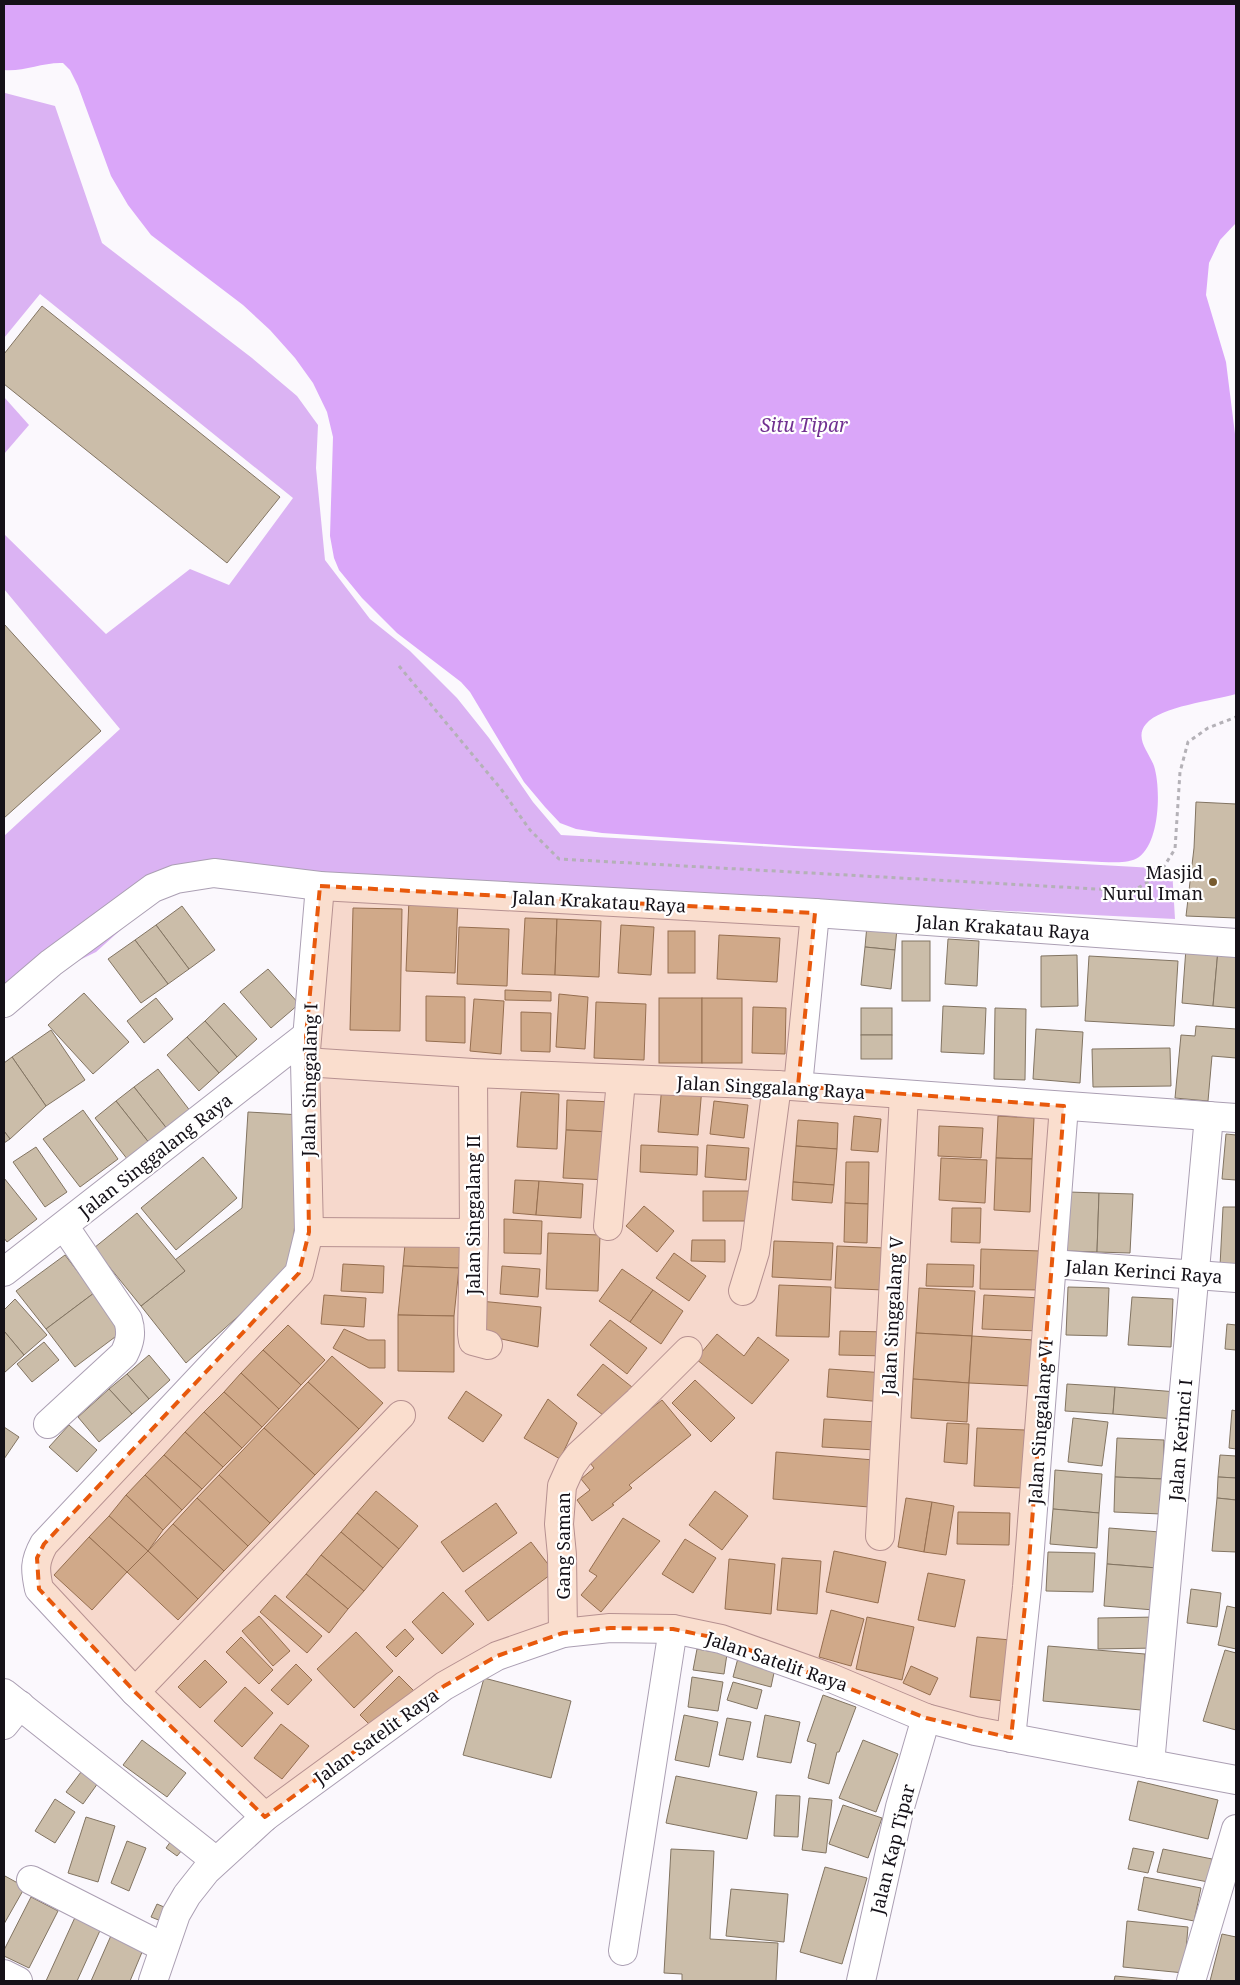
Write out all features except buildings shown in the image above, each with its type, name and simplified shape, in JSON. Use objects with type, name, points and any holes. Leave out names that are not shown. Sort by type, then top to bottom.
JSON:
[{"type":"street","name":"Jalan Krakatau Raya","points":[[4,1003],[51,963],[127,905],[153,888],[176,879],[214,874],[320,886],[815,913],[1236,944]]},
{"type":"street","name":"Jalan Singgalang I","points":[[135,1692],[39,1589],[36,1558],[44,1544],[299,1273],[309,1232],[306,1049],[320,886]]},
{"type":"street","points":[[743,1291],[755,1252],[788,1086],[815,913]]},
{"type":"street","name":"Jalan Singgalang Raya","points":[[4,1272],[306,1049],[472,1073],[788,1086],[1236,1118]]},
{"type":"street","name":"Jalan Singgalang II","points":[[472,1073],[474,1233],[472,1342],[488,1345]]},
{"type":"street","points":[[608,1226],[620,1080]]},
{"type":"street","name":"Jalan Singgalang V","points":[[880,1536],[904,1095]]},
{"type":"street","name":"Jalan Singgalang VI","points":[[1011,1738],[1027,1587],[1064,1106]]},
{"type":"street","name":"Jalan Kerinci I","points":[[1150,1764],[1209,1116]]},
{"type":"street","points":[[48,1424],[124,1354],[129,1344],[131,1332],[128,1320],[64,1226]]},
{"type":"street","points":[[309,1232],[474,1233]]},
{"type":"street","name":"Jalan Kerinci Raya","points":[[1052,1264],[1236,1278]]},
{"type":"street","name":"Gang Saman","points":[[564,1632],[562,1555],[559,1524],[562,1486],[579,1454],[595,1441],[688,1351]]},
{"type":"street","points":[[265,1817],[135,1692],[401,1415]]},
{"type":"street","name":"Jalan Satelit Raya","points":[[153,1981],[163,1947],[176,1914],[187,1895],[216,1861],[265,1817],[444,1686],[497,1656],[564,1632],[610,1628],[673,1629],[721,1639],[831,1678],[926,1718],[975,1731],[1236,1780]]},
{"type":"street","points":[[623,1950],[673,1629]]},
{"type":"street","points":[[9,1708],[216,1861]]},
{"type":"street","name":"Jalan Kap Tipar","points":[[861,1981],[900,1807],[926,1718]]},
{"type":"street","points":[[1191,1981],[1236,1829]]},
{"type":"street","points":[[31,1880],[163,1947]]},
{"type":"street","points":[[4,1974],[18,1981]]},
{"type":"path","points":[[398,666],[500,790],[530,830],[559,859],[1133,891],[1158,876],[1175,849],[1180,772],[1188,742],[1208,728],[1236,716]]},
{"type":"highlighted area","points":[[320,886],[815,913],[798,1086],[1064,1106],[1027,1587],[1011,1738],[926,1718],[721,1639],[673,1629],[610,1628],[563,1633],[497,1656],[444,1686],[265,1817],[135,1692],[39,1589],[37,1558],[44,1544],[299,1273],[309,1232],[306,1036]]},
{"type":"shaded area","points":[[4,90],[5,93],[55,106],[102,243],[252,358],[297,396],[318,425],[316,468],[325,560],[370,619],[410,651],[457,698],[489,738],[533,802],[561,835],[1172,869],[1175,919],[365,880],[219,862],[154,900],[96,952],[39,980],[4,1000],[4,836],[120,729],[4,589],[4,534],[106,634],[190,569],[229,585],[293,498],[40,294],[4,338]]},
{"type":"shaded area","points":[[4,397],[29,425],[4,454]]},
{"type":"water","name":"Situ Tipar","points":[[4,4],[1236,4],[1236,223],[1220,240],[1209,263],[1206,295],[1226,362],[1236,442],[1236,694],[1175,708],[1153,718],[1143,729],[1141,734],[1142,740],[1154,766],[1158,787],[1155,827],[1146,850],[1139,857],[1131,861],[1102,862],[795,846],[602,833],[576,829],[560,823],[524,782],[470,692],[461,682],[397,633],[362,598],[339,570],[334,558],[330,536],[333,437],[327,412],[313,383],[295,358],[270,330],[243,305],[151,235],[128,205],[111,176],[78,86],[70,70],[63,63],[56,63],[18,70],[4,70]]},
{"type":"place","name":"Masjid Nurul Iman","points":[[1213,882]]}]
